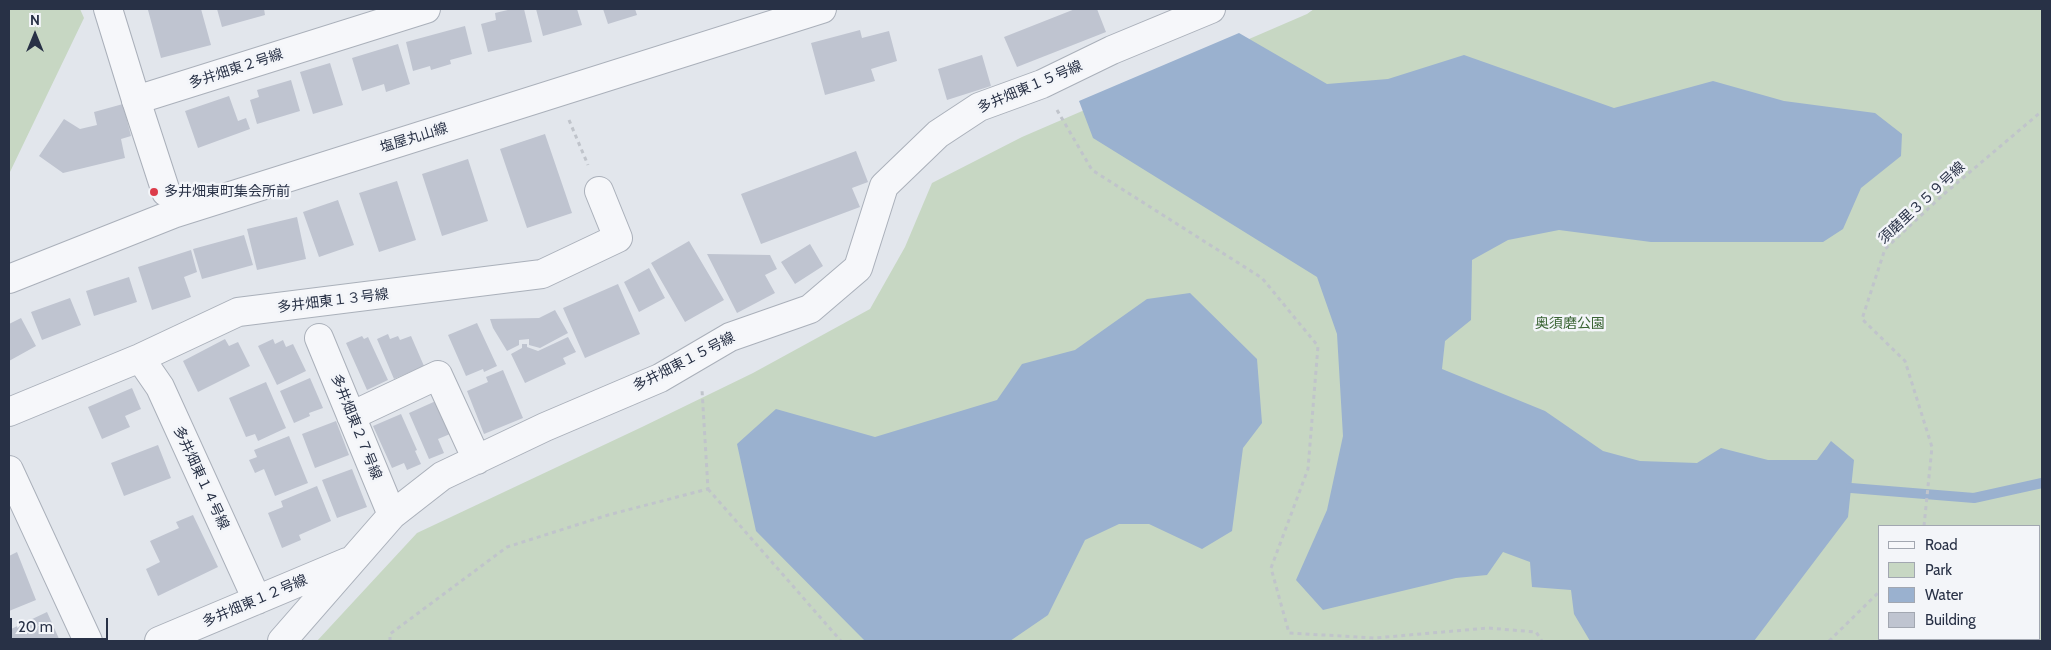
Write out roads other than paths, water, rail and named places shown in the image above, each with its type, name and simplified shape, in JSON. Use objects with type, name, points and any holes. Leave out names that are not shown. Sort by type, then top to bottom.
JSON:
[{"type":"street","points":[[108,9],[166,192]]},
{"type":"street","name":"多井畑東２号線","points":[[136,100],[426,9]]},
{"type":"street","name":"塩屋丸山線","points":[[9,279],[173,214],[822,9]]},
{"type":"street","name":"多井畑東１５号線","points":[[282,641],[392,515],[442,476],[545,427],[660,378],[730,337],[810,309],[858,268],[884,186],[938,134],[979,107],[1042,84],[1112,50],[1211,9]]},
{"type":"street","name":"多井畑東１３号線","points":[[9,412],[140,358],[238,312],[542,274],[618,238],[599,191]]},
{"type":"street","name":"多井畑東２７号線","points":[[319,338],[392,515]]},
{"type":"street","name":"多井畑東１４号線","points":[[140,358],[160,387],[257,600]]},
{"type":"street","points":[[351,416],[438,376],[477,460]]},
{"type":"street","points":[[9,470],[88,641]]},
{"type":"street","name":"多井畑東１２号線","points":[[158,641],[351,560]]},
{"type":"water","points":[[1239,33],[1327,84],[1388,79],[1464,55],[1614,108],[1713,81],[1784,101],[1875,113],[1902,134],[1901,156],[1861,188],[1843,229],[1823,242],[1651,242],[1559,230],[1508,240],[1472,260],[1471,320],[1445,341],[1442,369],[1545,411],[1603,451],[1640,461],[1697,463],[1721,448],[1768,460],[1817,460],[1831,441],[1854,460],[1848,517],[1754,641],[1590,641],[1574,614],[1571,590],[1532,587],[1530,562],[1503,552],[1487,575],[1456,578],[1323,610],[1296,580],[1327,510],[1343,436],[1337,334],[1317,277],[1093,138],[1079,101]]},
{"type":"water","points":[[1190,293],[1257,359],[1262,423],[1243,448],[1232,531],[1202,549],[1149,524],[1119,524],[1085,540],[1048,615],[1010,641],[865,641],[756,531],[737,444],[776,409],[875,437],[997,400],[1022,364],[1075,350],[1147,299]]},
{"type":"waterway","points":[[1851,488],[1974,498],[2042,483]]},
{"type":"place","name":"多井畑東町集会所前","points":[[154,192]]},
{"type":"park label","name":"奥須磨公園","points":[[1570,324]]}]
